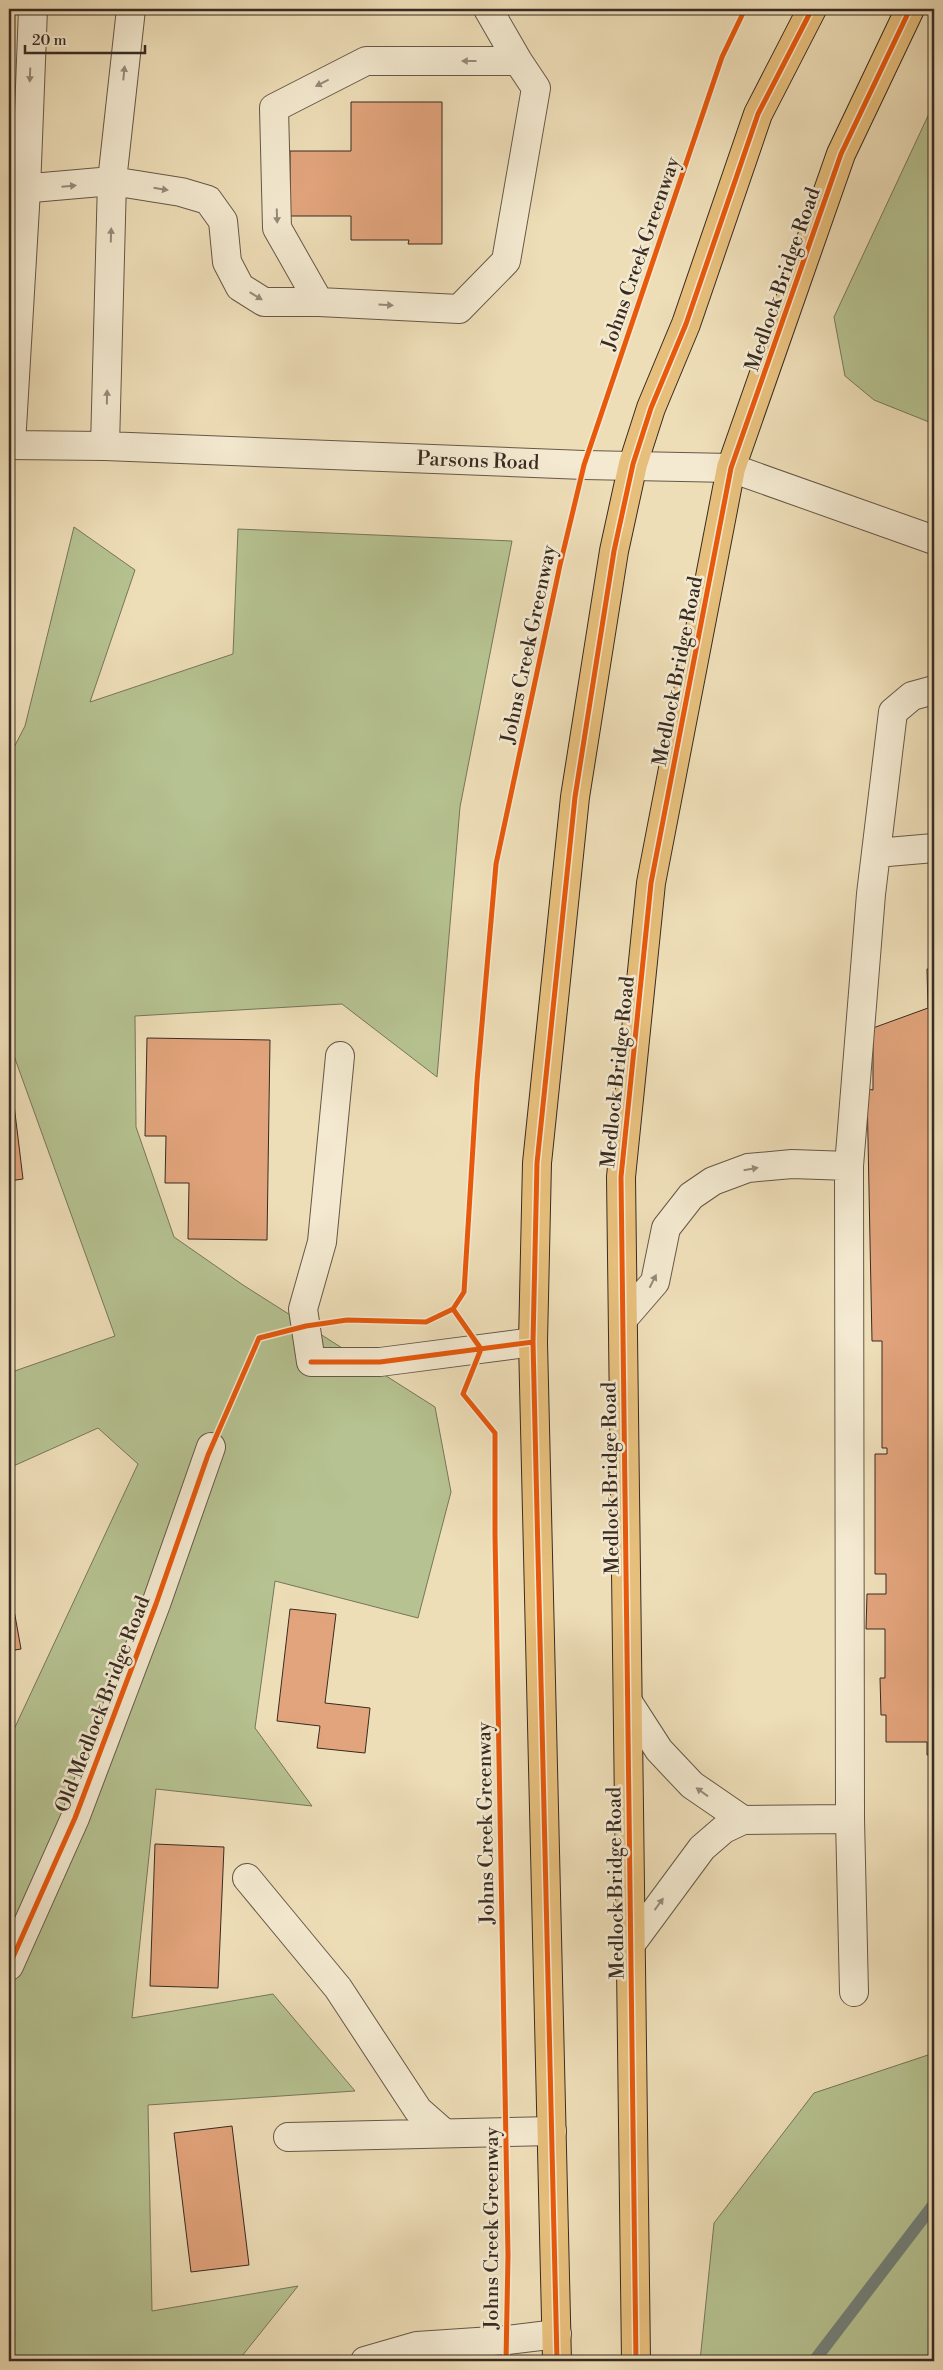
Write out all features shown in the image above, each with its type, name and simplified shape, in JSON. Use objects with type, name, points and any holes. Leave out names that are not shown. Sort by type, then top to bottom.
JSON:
[{"type":"highway","points":[[557,2361],[533,1342],[537,1162],[575,797],[614,551],[633,464],[651,408],[686,324],[758,114],[812,9]]},
{"type":"highway","name":"Medlock Bridge Road","points":[[636,2361],[622,1177],[651,883],[731,468],[841,154],[910,9]]},
{"type":"street","points":[[10,445],[17,190],[33,9]]},
{"type":"street","points":[[106,446],[112,181],[131,9]]},
{"type":"street","points":[[17,190],[112,181],[181,192],[208,200],[223,220],[227,262],[240,287],[264,302],[320,302],[459,309],[506,261],[536,88],[488,9]]},
{"type":"street","points":[[320,302],[278,228],[274,108],[366,61],[518,61]]},
{"type":"street","name":"Parsons Road","points":[[10,445],[106,446],[584,465],[633,464],[731,468],[934,540]]},
{"type":"street","points":[[854,1992],[850,1819],[849,1166],[876,853],[893,712],[912,696],[934,690]]},
{"type":"street","points":[[876,853],[934,848]]},
{"type":"street","points":[[340,1056],[322,1242],[303,1309],[311,1362],[380,1362],[533,1342]]},
{"type":"street","points":[[623,1319],[655,1282],[666,1228],[691,1196],[713,1181],[748,1168],[792,1164],[849,1166]]},
{"type":"street","name":"Old Medlock Bridge Road","points":[[9,1966],[75,1818],[156,1604],[211,1447]]},
{"type":"street","points":[[628,1702],[659,1750],[692,1785],[743,1820]]},
{"type":"street","points":[[631,1944],[702,1848],[724,1829],[743,1820],[850,1819]]},
{"type":"street","points":[[247,1878],[338,1988],[418,2110],[443,2132]]},
{"type":"street","points":[[288,2137],[443,2132],[505,2134],[552,2131]]},
{"type":"street","points":[[365,2361],[417,2346],[506,2340],[557,2334]]},
{"type":"green space","points":[[934,103],[934,424],[874,400],[845,376],[834,317]]},
{"type":"green space","points":[[74,527],[135,570],[90,702],[233,654],[238,529],[512,541],[460,807],[437,1077],[342,1004],[135,1016],[136,1127],[174,1237],[243,1285],[435,1407],[451,1492],[418,1618],[275,1581],[255,1728],[312,1806],[156,1789],[132,2018],[273,1994],[355,2091],[148,2105],[152,2311],[298,2286],[238,2361],[9,2361],[9,1740],[138,1464],[98,1428],[9,1468],[9,1373],[115,1336],[9,1042],[9,757],[25,726]]},
{"type":"green space","points":[[934,2053],[934,2361],[700,2361],[714,2223],[814,2093]]},
{"type":"building","points":[[351,102],[442,102],[442,244],[408,244],[409,240],[351,240],[351,216],[290,216],[290,151],[351,151]]},
{"type":"building","points":[[934,968],[934,1755],[927,1755],[927,1742],[886,1742],[886,1715],[881,1715],[880,1678],[885,1678],[885,1629],[866,1629],[867,1594],[886,1594],[886,1574],[875,1574],[875,1454],[887,1454],[887,1448],[882,1448],[882,1341],[872,1341],[867,1089],[873,1090],[873,1028],[928,1008],[927,969]]},
{"type":"building","points":[[147,1038],[270,1040],[267,1240],[188,1239],[189,1183],[165,1183],[166,1136],[145,1136]]},
{"type":"building","points":[[9,1080],[11,1080],[23,1179],[9,1181]]},
{"type":"building","points":[[9,1582],[21,1649],[9,1651]]},
{"type":"building","points":[[290,1609],[336,1614],[325,1703],[370,1708],[365,1753],[317,1748],[320,1726],[277,1721]]},
{"type":"building","points":[[155,1844],[224,1847],[218,1988],[150,1986]]},
{"type":"building","points":[[232,2126],[249,2265],[191,2272],[174,2133]]},
{"type":"waterway","points":[[814,2361],[934,2204]]},
{"type":"cycle path","name":"Johns Creek Greenway","points":[[9,1966],[75,1818],[156,1604],[208,1455],[259,1338],[306,1326],[347,1320],[426,1322],[453,1309],[464,1292],[477,1081],[496,864],[560,565],[584,465],[722,57],[745,9]]},
{"type":"cycle path","points":[[557,2361],[533,1342],[537,1163],[575,797],[614,551],[633,464],[651,408],[686,324],[758,114],[812,9]]},
{"type":"cycle path","points":[[636,2361],[621,1177],[651,883],[731,468],[841,154],[910,9]]},
{"type":"cycle path","name":"Johns Creek Greenway","points":[[453,1309],[481,1349],[463,1394],[495,1433],[495,1535],[508,2255],[506,2361]]},
{"type":"cycle path","points":[[311,1362],[380,1362],[533,1342]]}]
